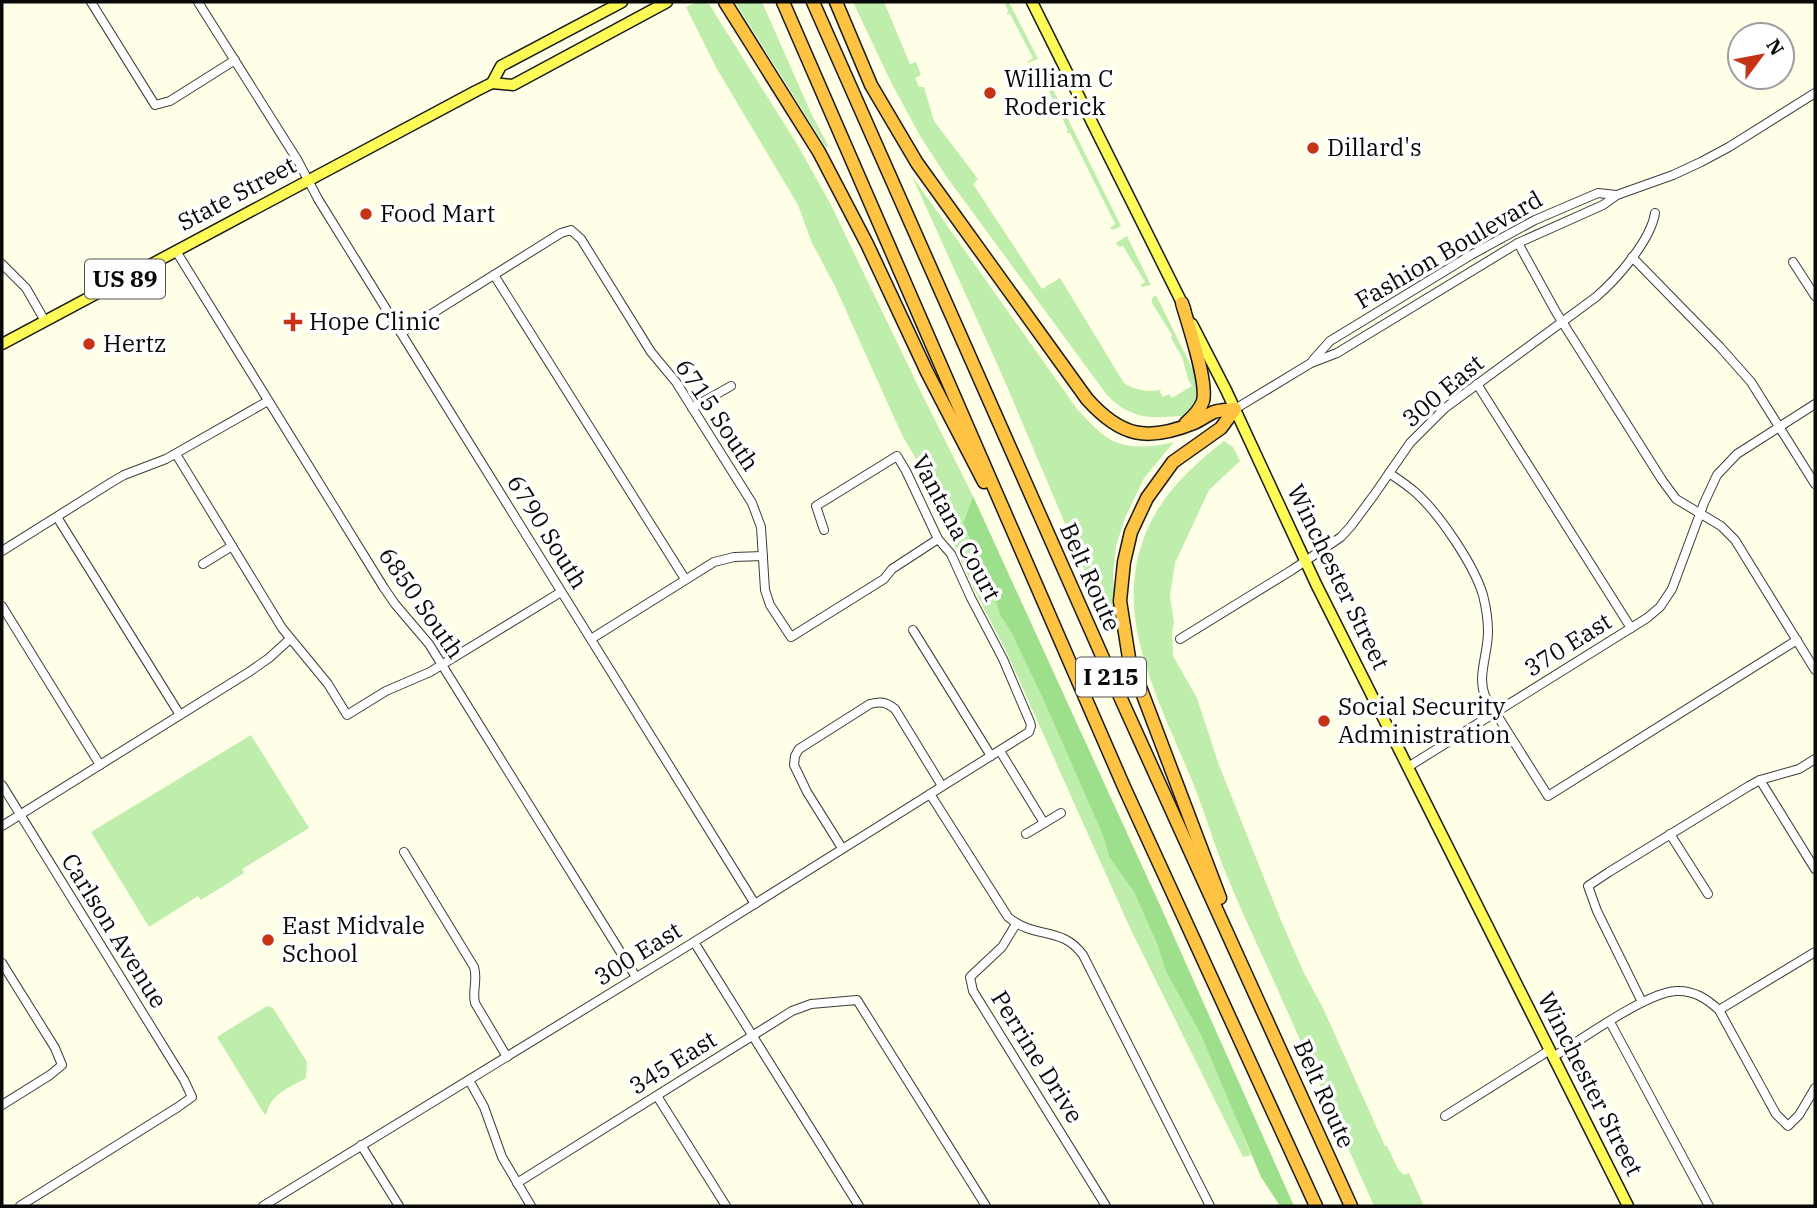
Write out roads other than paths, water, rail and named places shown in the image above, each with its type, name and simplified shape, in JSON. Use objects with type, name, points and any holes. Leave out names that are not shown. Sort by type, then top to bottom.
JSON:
[{"type":"highway","points":[[725,2],[819,152],[867,244],[927,372],[1033,577]]},
{"type":"highway","name":"I 215","points":[[783,2],[1124,787],[1316,1206]]},
{"type":"highway","name":"Belt Route","points":[[813,2],[1122,701],[1350,1206]]},
{"type":"highway","points":[[836,2],[872,85],[917,163],[1087,399],[1100,413],[1120,427],[1138,433],[1160,434],[1197,422],[1213,412],[1235,409]]},
{"type":"highway","points":[[1180,428],[1198,412],[1205,391],[1182,303]]},
{"type":"highway","points":[[1235,409],[1222,428],[1173,462],[1147,498],[1131,532],[1124,562],[1120,601],[1129,658],[1261,1006]]},
{"type":"main road","name":"State Street","points":[[492,83],[501,66],[622,2]]},
{"type":"main road","name":"State Street","points":[[2,344],[492,83],[513,85],[667,2]]},
{"type":"main road","name":"Winchester Street","points":[[1032,2],[1235,409],[1305,561],[1628,1206]]},
{"type":"street","points":[[91,2],[155,105],[170,101],[235,60]]},
{"type":"street","name":"6790 South","points":[[198,2],[755,904]]},
{"type":"street","name":"Fashion Boulevard","points":[[1235,409],[1311,363],[1337,353],[1518,243],[1603,205],[1617,195],[1673,174],[1729,147],[1815,93]]},
{"type":"street","name":"Fashion Boulevard","points":[[1311,363],[1330,341],[1499,239],[1598,192],[1617,195]]},
{"type":"street","name":"300 East","points":[[1180,639],[1334,542],[1351,526],[1424,427],[1445,408],[1604,290],[1649,233],[1655,213]]},
{"type":"street","name":"6715 South","points":[[494,275],[561,233],[571,230],[581,239],[651,352],[676,382],[752,503],[761,527],[765,590],[779,620],[791,637],[886,578],[892,569],[938,539]]},
{"type":"street","points":[[1518,243],[1538,281],[1666,487],[1676,499],[1721,526],[1735,540],[1815,670]]},
{"type":"street","name":"6850 South","points":[[176,251],[389,596],[422,634],[636,978]]},
{"type":"street","points":[[1632,257],[1736,364],[1760,395],[1815,484]]},
{"type":"street","points":[[1793,262],[1815,296]]},
{"type":"street","points":[[2,264],[26,288],[45,321]]},
{"type":"street","points":[[401,333],[494,275],[685,579]]},
{"type":"street","points":[[1477,384],[1631,628]]},
{"type":"street","points":[[692,408],[731,386]]},
{"type":"street","points":[[2,551],[124,475],[176,454],[268,401]]},
{"type":"street","name":"370 East","points":[[1408,767],[1647,618],[1667,598],[1712,483],[1730,459],[1815,404]]},
{"type":"street","points":[[176,454],[290,639],[328,684],[347,715],[386,691],[418,679],[561,592]]},
{"type":"street","name":"Vantana Court","points":[[824,530],[816,506],[897,456],[938,539],[951,554],[998,650],[1031,729]]},
{"type":"street","points":[[1389,473],[1414,490],[1435,513],[1477,578],[1487,615],[1483,689],[1548,796],[1797,640]]},
{"type":"street","points":[[57,517],[180,715]]},
{"type":"street","points":[[203,564],[232,547]]},
{"type":"street","points":[[590,639],[714,562],[763,556]]},
{"type":"street","points":[[2,606],[100,765]]},
{"type":"street","points":[[913,630],[991,757]]},
{"type":"street","points":[[2,826],[248,672],[290,639]]},
{"type":"street","points":[[842,848],[807,792],[794,765],[795,756],[799,749],[870,704],[887,703],[895,709],[942,786]]},
{"type":"street","name":"300 East","points":[[262,1206],[636,978],[991,757],[1031,729]]},
{"type":"street","points":[[1000,751],[1044,823]]},
{"type":"street","points":[[1642,1002],[1588,887],[1760,780],[1793,771],[1815,759]]},
{"type":"street","points":[[1760,780],[1815,869]]},
{"type":"street","name":"Carlson Avenue","points":[[2,785],[192,1097],[20,1206]]},
{"type":"street","points":[[930,794],[1007,916],[1016,924],[1031,930],[1063,937],[1083,955],[1209,1204],[1199,1206]]},
{"type":"street","points":[[1026,834],[1061,813]]},
{"type":"street","points":[[1670,834],[1708,894]]},
{"type":"street","points":[[404,852],[474,967],[475,1003],[507,1057]]},
{"type":"street","name":"Perrine Drive","points":[[1016,924],[1002,947],[970,977],[973,991],[1106,1206]]},
{"type":"street","points":[[694,942],[859,1206]]},
{"type":"street","points":[[1719,1010],[1815,952]]},
{"type":"street","points":[[2,963],[62,1065],[2,1105]]},
{"type":"street","points":[[1445,1116],[1642,1002],[1680,991],[1699,995],[1719,1010],[1776,1114],[1788,1126],[1799,1115],[1815,1088]]},
{"type":"street","name":"345 East","points":[[517,1183],[792,1011],[811,1004],[857,1000],[986,1206]]},
{"type":"street","points":[[1610,1022],[1709,1206]]},
{"type":"street","points":[[469,1080],[484,1107],[502,1157],[531,1206]]},
{"type":"street","points":[[657,1096],[726,1206]]},
{"type":"street","points":[[361,1145],[399,1206]]},
{"type":"place","name":"William C Roderick","points":[[990,93]]},
{"type":"place","name":"Dillard's","points":[[1313,148]]},
{"type":"place","name":"Food Mart","points":[[366,214]]},
{"type":"place","name":"Hope Clinic","points":[[293,322]]},
{"type":"place","name":"Hertz","points":[[89,344]]},
{"type":"place","name":"Social Security Administration","points":[[1324,721]]},
{"type":"place","name":"East Midvale School","points":[[268,940]]}]
